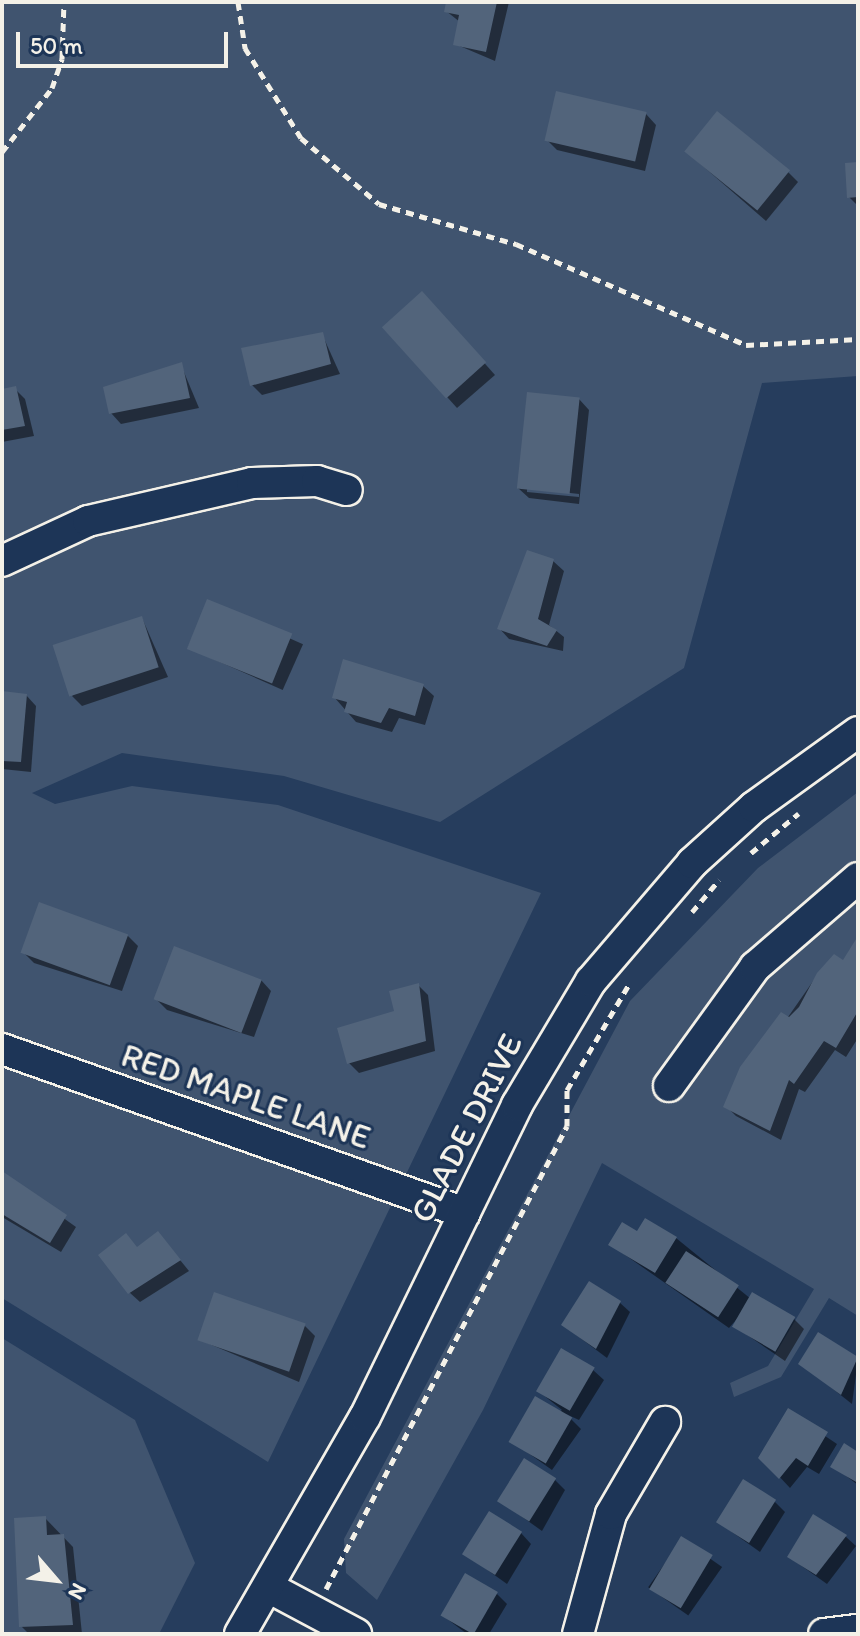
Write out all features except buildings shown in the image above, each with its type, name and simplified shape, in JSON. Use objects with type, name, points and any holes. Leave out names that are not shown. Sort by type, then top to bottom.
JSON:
[{"type":"street","points":[[2,561],[88,521],[252,483],[317,481],[347,490]]},
{"type":"street","name":"GLADE DRIVE","points":[[240,1634],[365,1417],[550,1045],[640,918],[754,807],[858,732]]},
{"type":"street","points":[[669,1086],[755,967],[858,878]]},
{"type":"street","name":"RED MAPLE LANE","points":[[2,1049],[465,1213]]},
{"type":"street","points":[[578,1634],[611,1514],[665,1422]]},
{"type":"street","points":[[268,1587],[356,1634]]},
{"type":"street","points":[[824,1634],[858,1630]]},
{"type":"path","points":[[2,152],[52,88],[62,59],[64,2]]},
{"type":"path","points":[[238,2],[245,48],[301,138],[379,204],[516,244],[746,345],[858,339]]},
{"type":"path","points":[[738,863],[807,807]]},
{"type":"path","points":[[686,919],[726,872]]},
{"type":"path","points":[[314,1610],[567,1126],[567,1090],[636,976]]},
{"type":"shaded area","points":[[2,2],[858,2],[858,376],[762,383],[684,668],[440,822],[284,776],[122,753],[32,793],[55,804],[132,786],[278,805],[541,893],[268,1462],[2,1298]]},
{"type":"shaded area","points":[[858,792],[858,1316],[829,1298],[781,1377],[734,1397],[730,1383],[768,1366],[814,1289],[602,1163],[483,1410],[377,1600],[346,1573],[344,1539],[630,1001],[758,868]]},
{"type":"shaded area","points":[[2,1338],[135,1420],[195,1563],[159,1634],[2,1634]]}]
